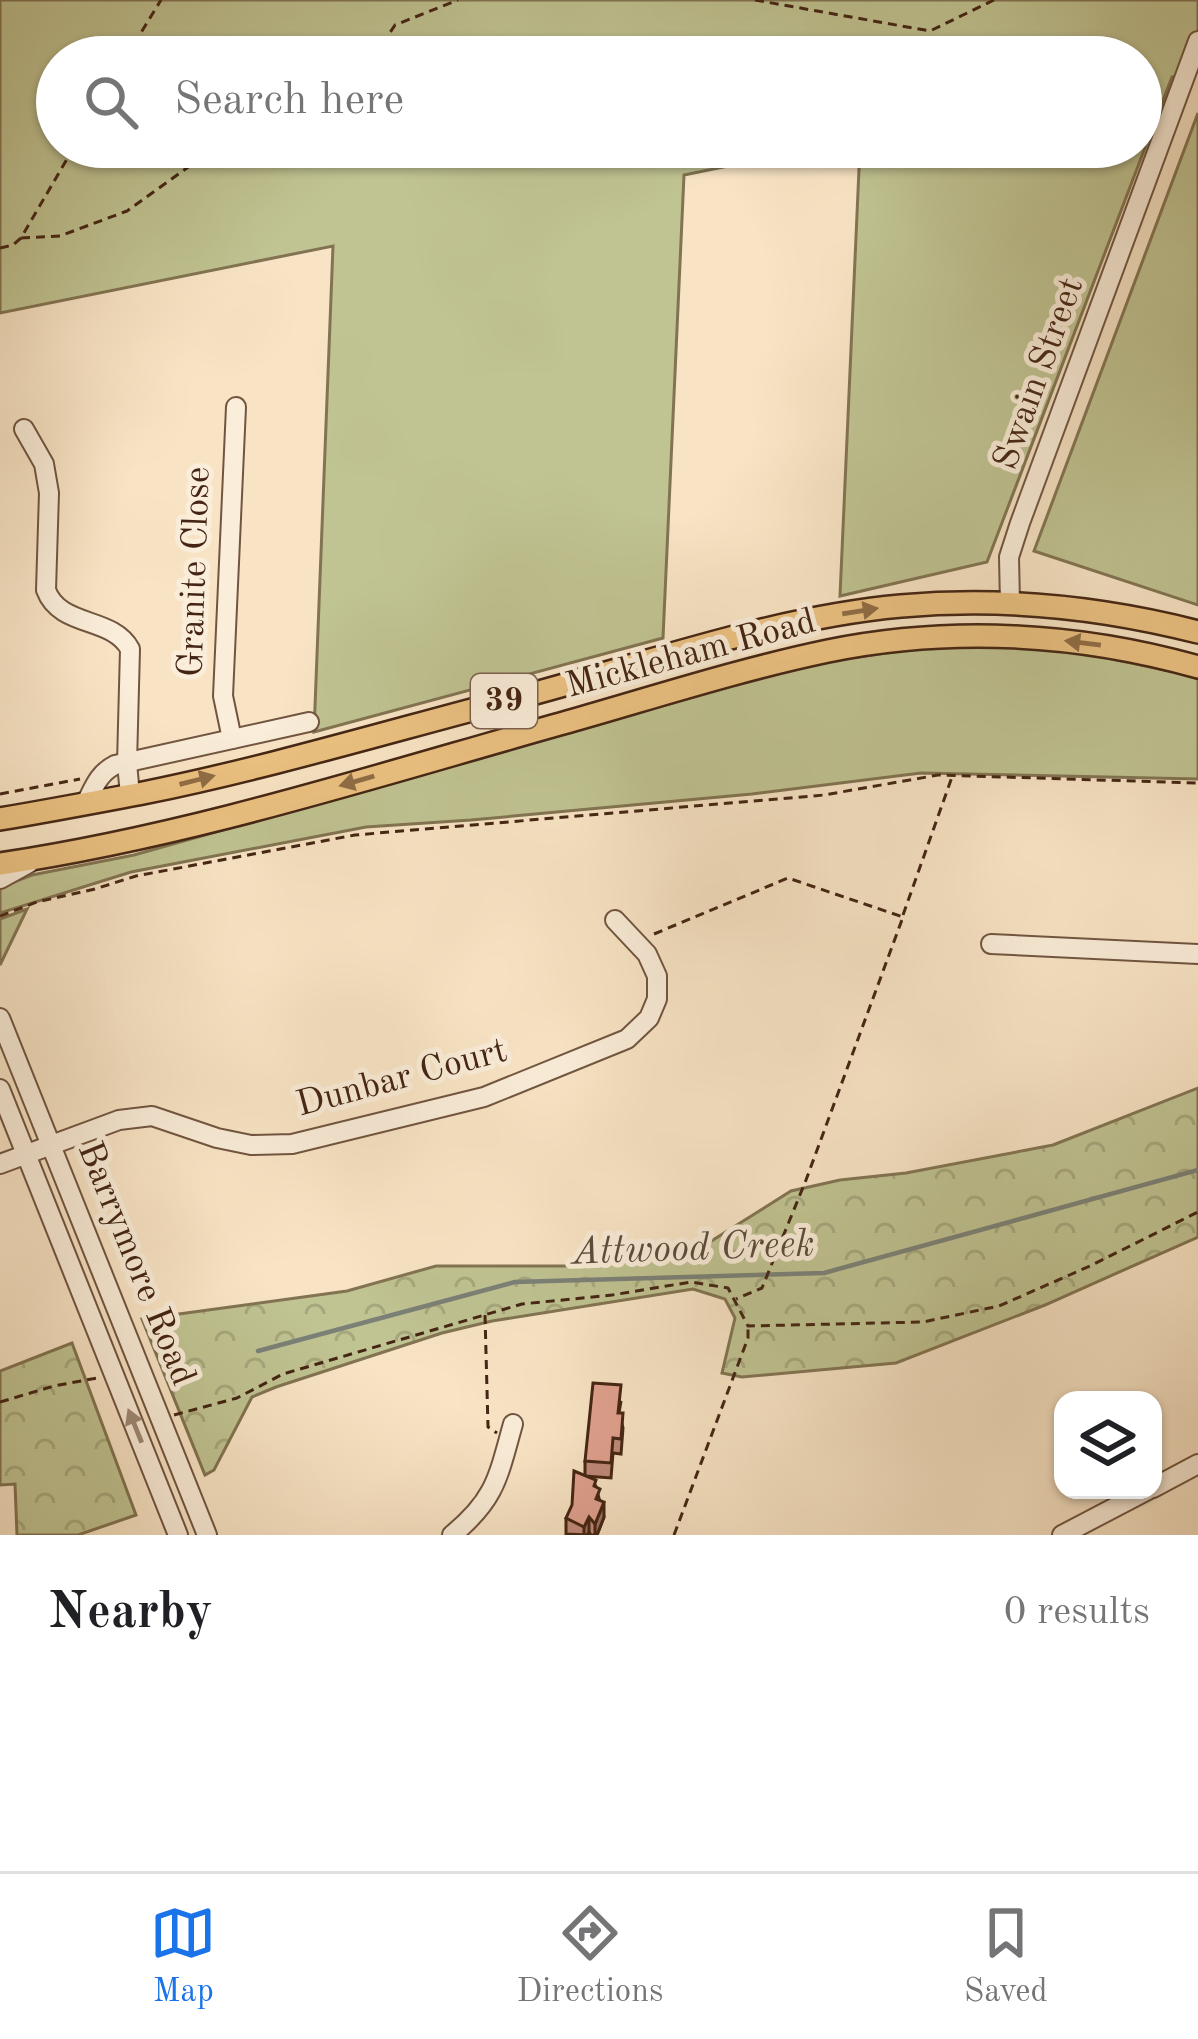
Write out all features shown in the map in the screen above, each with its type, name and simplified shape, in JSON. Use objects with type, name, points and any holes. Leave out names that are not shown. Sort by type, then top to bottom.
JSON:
[{"type":"main road","name":"Mickleham Road","points":[[0,820],[304,754],[812,620],[899,606],[1010,603],[1115,613],[1198,632]]},
{"type":"main road","name":"Mickleham Road","points":[[0,864],[155,835],[279,804],[759,668],[861,646],[966,636],[1023,637],[1102,645],[1198,667]]},
{"type":"street","name":"Swain Street","points":[[1162,139],[1198,41]]},
{"type":"street","name":"Swain Street","points":[[1010,603],[1010,556],[1020,523],[1151,168]]},
{"type":"street","name":"Granite Close","points":[[232,739],[224,696],[236,407]]},
{"type":"street","points":[[24,429],[44,464],[49,493],[46,590],[51,604],[61,613],[116,634],[130,649],[130,795]]},
{"type":"street","points":[[86,803],[105,770],[232,739],[302,724],[304,754]]},
{"type":"street","points":[[0,878],[39,858]]},
{"type":"street","name":"Dunbar Court","points":[[0,1164],[119,1120],[152,1116],[251,1145],[292,1144],[484,1097],[627,1039],[649,1018],[657,999],[657,976],[647,955],[615,920]]},
{"type":"street","points":[[991,944],[1198,954]]},
{"type":"street","name":"Barrymore Road","points":[[0,1018],[207,1535]]},
{"type":"street","name":"Barrymore Road","points":[[0,1089],[178,1535]]},
{"type":"street","points":[[452,1535],[475,1516],[495,1487],[511,1432]]},
{"type":"street","points":[[1162,1483],[1198,1464]]},
{"type":"street","points":[[1061,1535],[1131,1499]]},
{"type":"path","points":[[139,36],[161,0]]},
{"type":"path","points":[[388,36],[395,25],[458,0]]},
{"type":"path","points":[[754,0],[930,31],[994,0]]},
{"type":"path","points":[[0,248],[21,238],[62,168]]},
{"type":"path","points":[[21,238],[60,236],[127,211],[187,168]]},
{"type":"path","points":[[0,794],[76,780],[87,772]]},
{"type":"path","points":[[0,916],[136,875],[356,835],[824,795],[938,775],[1198,783]]},
{"type":"path","points":[[734,1300],[762,1288],[806,1180],[952,776]]},
{"type":"path","points":[[635,942],[788,878],[903,917]]},
{"type":"path","points":[[748,1326],[923,1322],[999,1306],[1198,1212]]},
{"type":"path","points":[[161,1419],[237,1398],[283,1374],[522,1304],[691,1282],[728,1288],[748,1326],[748,1338],[674,1535]]},
{"type":"path","points":[[485,1315],[488,1427],[511,1432]]},
{"type":"path","points":[[0,1402],[54,1385],[98,1378]]},
{"type":"green space","points":[[0,0],[1198,0],[1198,71],[1172,77],[1162,103],[1162,36],[36,36],[36,168],[718,168],[684,175],[663,638],[314,732],[333,246],[0,313]]},
{"type":"green space","points":[[1198,113],[1198,605],[1034,551]]},
{"type":"green space","points":[[859,168],[1137,168],[987,562],[840,596]]},
{"type":"green space","points":[[936,646],[1074,651],[1198,677],[1198,779],[921,773],[752,794],[366,827],[131,872],[0,913],[0,887],[32,875],[134,855],[815,663]]},
{"type":"green space","points":[[27,909],[0,965],[0,919]]},
{"type":"green space","points":[[1198,1088],[1198,1237],[1045,1305],[896,1363],[742,1377],[722,1373],[735,1318],[725,1299],[693,1289],[492,1321],[442,1333],[252,1397],[214,1470],[205,1475],[142,1319],[347,1291],[436,1266],[578,1266],[689,1255],[791,1191],[1053,1145]]},
{"type":"green space","points":[[72,1343],[136,1515],[78,1535],[17,1535],[15,1484],[0,1485],[0,1371]]},
{"type":"building","points":[[593,1383],[621,1385],[621,1439],[613,1438],[611,1463],[585,1461]]},
{"type":"building","points":[[574,1471],[596,1480],[594,1486],[600,1489],[596,1499],[604,1502],[595,1524],[589,1517],[584,1527],[566,1518],[572,1505]]},
{"type":"waterway","name":"Attwood Creek","points":[[258,1351],[515,1282],[824,1273],[1198,1170]]}]
